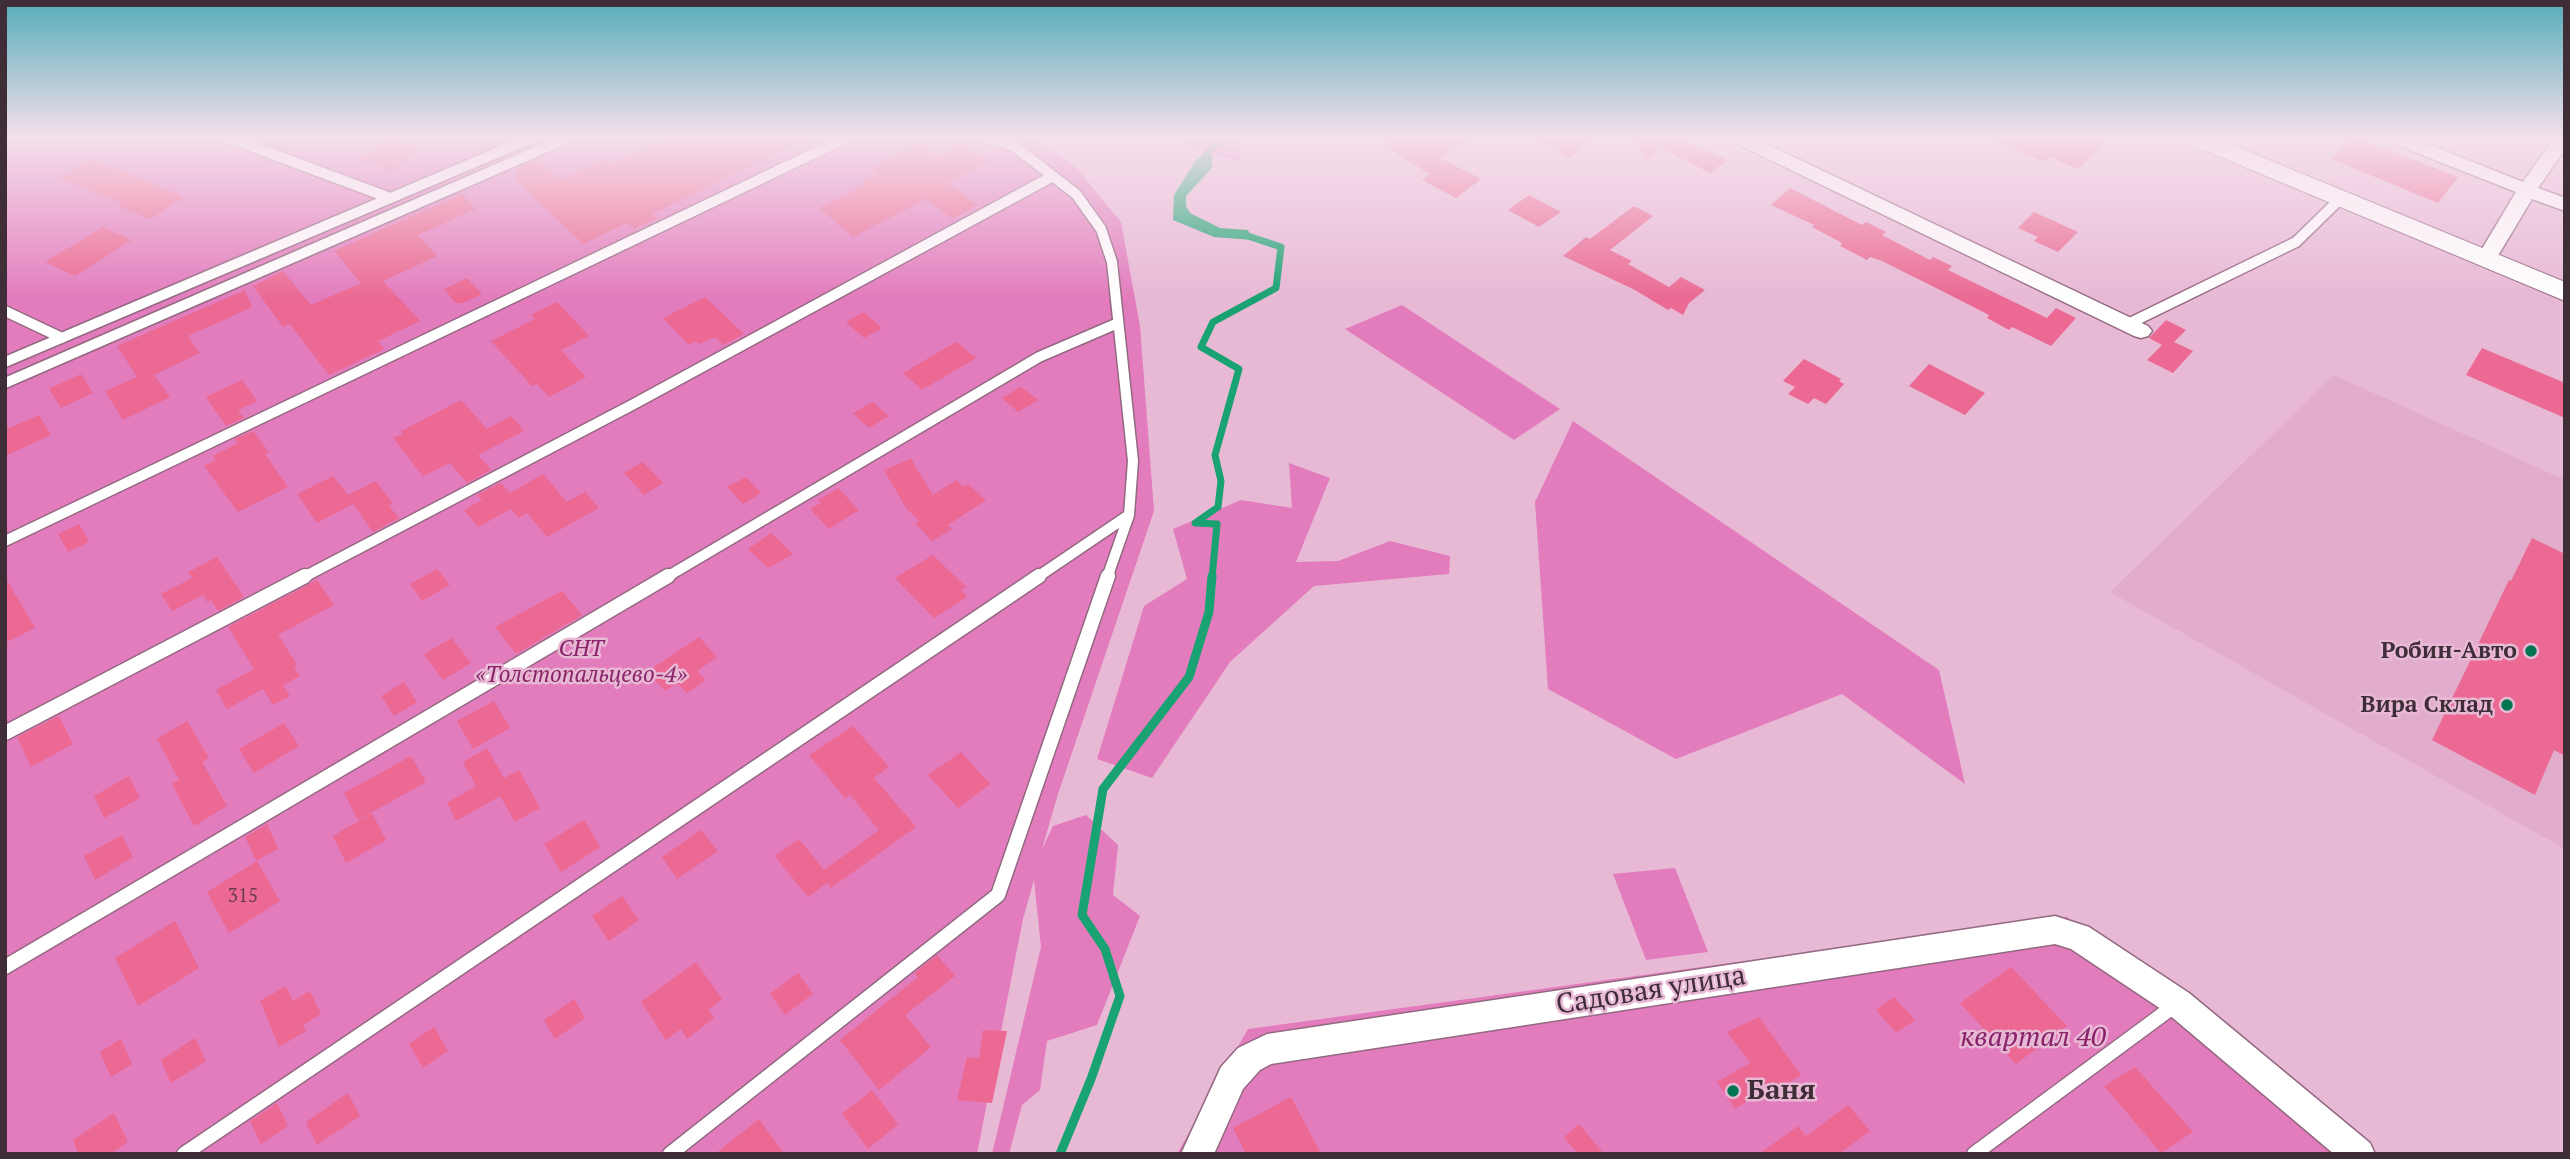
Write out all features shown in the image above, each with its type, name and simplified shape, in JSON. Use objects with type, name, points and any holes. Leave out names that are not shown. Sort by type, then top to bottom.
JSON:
[{"type":"street","points":[[1851,191],[2135,327]]},
{"type":"street","points":[[2323,191],[2565,292]]},
{"type":"street","points":[[2486,259],[2526,191]]},
{"type":"street","points":[[2530,191],[2565,205]]},
{"type":"street","name":"Садовая улица","points":[[1197,1154],[1232,1078],[1250,1059],[1267,1049],[2055,930],[2079,937],[2178,1003]]},
{"type":"street","points":[[2178,1003],[2359,1154]]},
{"type":"lane","points":[[372,191],[390,198]]},
{"type":"lane","points":[[5,362],[406,191]]},
{"type":"lane","points":[[5,383],[446,191]]},
{"type":"lane","points":[[5,541],[735,191]]},
{"type":"lane","points":[[5,733],[632,405],[1025,191]]},
{"type":"lane","points":[[670,1154],[998,895],[1129,514],[1133,461],[1112,262],[1101,229],[1072,191]]},
{"type":"lane","points":[[2135,327],[2296,242],[2340,198]]},
{"type":"lane","points":[[5,311],[62,338]]},
{"type":"lane","points":[[5,967],[1039,357],[1118,323]]},
{"type":"lane","points":[[184,1154],[1129,514]]},
{"type":"lane","points":[[1974,1154],[2178,1003]]},
{"type":"shaded area","points":[[1176,191],[1191,191],[1186,196],[1186,206],[1190,213],[1220,228],[1248,230],[1253,240],[1214,237],[1173,220]]},
{"type":"shaded area","points":[[2334,375],[2565,480],[2565,849],[2110,592]]},
{"type":"green space","name":"СНТ «Толстопальцево-4»","points":[[5,191],[1096,191],[1121,222],[1140,326],[1154,511],[1058,794],[1042,849],[1053,826],[1086,815],[1118,845],[1113,895],[1140,916],[1097,1025],[1047,1041],[1040,1090],[1022,1105],[1009,1154],[992,1154],[1041,947],[1034,880],[1023,919],[977,1154],[5,1154]]},
{"type":"green space","points":[[1402,305],[1560,409],[1514,440],[1345,329]]},
{"type":"green space","points":[[1573,421],[1939,670],[1965,784],[1842,694],[1676,759],[1548,689],[1535,502]]},
{"type":"green space","points":[[1289,463],[1330,478],[1296,562],[1338,561],[1390,541],[1450,556],[1449,574],[1314,586],[1230,662],[1152,778],[1097,759],[1144,606],[1187,579],[1173,529],[1241,500],[1292,508]]},
{"type":"green space","points":[[1675,868],[1708,952],[1646,960],[1613,874]]},
{"type":"green space","name":"квартал 40","points":[[2067,917],[2178,1003],[2359,1154],[1177,1154],[1248,1029]]},
{"type":"building","points":[[93,191],[171,191],[185,197],[150,219],[118,206],[123,203]]},
{"type":"building","points":[[528,191],[699,191],[652,214],[657,218],[634,229],[627,223],[583,244]]},
{"type":"building","points":[[853,191],[959,191],[978,205],[952,219],[927,199],[853,237],[819,208]]},
{"type":"building","points":[[1443,191],[1465,191],[1456,198]]},
{"type":"building","points":[[1787,191],[1796,191],[1862,225],[1866,222],[1886,232],[1882,235],[1930,260],[1933,257],[1952,266],[1948,270],[2047,318],[2056,308],[2076,318],[2051,346],[2012,327],[2009,330],[1987,318],[1989,315],[1882,261],[1870,257],[1867,260],[1840,246],[1842,243],[1812,227],[1814,225],[1771,205]]},
{"type":"building","points":[[2409,191],[2447,191],[2438,203]]},
{"type":"building","points":[[462,194],[476,209],[418,235],[437,256],[383,281],[420,321],[378,341],[384,349],[329,375],[290,324],[283,327],[253,286],[283,271],[311,305],[361,283],[334,251]]},
{"type":"building","points":[[1529,195],[1561,212],[1539,227],[1508,210]]},
{"type":"building","points":[[1634,206],[1653,216],[1610,250],[1632,261],[1628,264],[1669,287],[1681,277],[1705,290],[1689,303],[1683,315],[1671,308],[1668,310],[1635,290],[1563,256],[1586,237],[1590,239]]},
{"type":"building","points":[[2034,212],[2078,232],[2058,252],[2034,241],[2038,237],[2018,228]]},
{"type":"building","points":[[103,227],[132,240],[75,276],[45,262]]},
{"type":"building","points":[[467,278],[482,294],[463,303],[456,303],[444,289]]},
{"type":"building","points":[[245,290],[252,307],[188,336],[200,353],[154,375],[170,397],[123,420],[105,391],[137,377],[117,346]]},
{"type":"building","points":[[705,297],[744,334],[723,345],[715,337],[700,344],[696,341],[689,345],[663,318]]},
{"type":"building","points":[[557,302],[589,336],[561,350],[586,377],[549,397],[537,384],[532,386],[491,341],[535,319],[531,315]]},
{"type":"building","points":[[864,312],[882,328],[864,338],[846,322]]},
{"type":"building","points":[[2166,320],[2186,330],[2174,342],[2193,351],[2173,373],[2147,360],[2162,345],[2149,338]]},
{"type":"building","points":[[956,342],[976,358],[922,390],[903,373]]},
{"type":"building","points":[[2482,348],[2565,383],[2565,418],[2466,375]]},
{"type":"building","points":[[1804,359],[1841,379],[1839,381],[1844,384],[1826,404],[1814,398],[1808,404],[1788,394],[1795,387],[1783,381]]},
{"type":"building","points":[[1929,364],[1985,393],[1965,415],[1909,386]]},
{"type":"building","points":[[81,374],[93,393],[61,408],[49,389]]},
{"type":"building","points":[[242,380],[257,401],[238,410],[244,418],[226,426],[206,397]]},
{"type":"building","points":[[1021,387],[1038,400],[1018,412],[1002,398]]},
{"type":"building","points":[[461,400],[487,429],[511,416],[524,431],[478,455],[491,470],[467,483],[450,463],[423,476],[393,438],[403,434],[401,431]]},
{"type":"building","points":[[873,402],[889,416],[869,428],[853,413]]},
{"type":"building","points":[[39,415],[51,435],[5,456],[5,430]]},
{"type":"building","points":[[253,431],[269,452],[265,454],[288,487],[238,512],[204,466],[216,460],[213,456],[238,443],[235,439]]},
{"type":"building","points":[[911,459],[933,495],[956,480],[963,487],[968,484],[986,500],[948,525],[952,529],[932,541],[915,523],[919,521],[906,508],[884,470]]},
{"type":"building","points":[[643,462],[663,483],[644,495],[624,473]]},
{"type":"building","points":[[543,474],[567,502],[585,492],[599,508],[547,537],[527,513],[519,518],[511,509],[478,527],[464,510],[482,500],[477,495],[501,483],[510,493]]},
{"type":"building","points":[[333,476],[348,495],[376,481],[393,504],[389,506],[399,518],[373,532],[353,504],[317,523],[297,494]]},
{"type":"building","points":[[746,477],[761,493],[743,504],[727,487]]},
{"type":"building","points":[[838,488],[859,510],[829,529],[810,509],[821,503],[818,500]]},
{"type":"building","points":[[79,524],[89,542],[68,552],[58,534]]},
{"type":"building","points":[[771,533],[793,554],[768,568],[748,549]]},
{"type":"building","points":[[2532,538],[2565,554],[2565,756],[2554,750],[2535,795],[2432,740]]},
{"type":"building","points":[[933,555],[966,587],[961,590],[967,597],[934,618],[895,578]]},
{"type":"building","points":[[217,557],[244,597],[218,611],[211,600],[207,602],[203,595],[172,611],[161,594],[192,578],[188,572]]},
{"type":"building","points":[[437,569],[450,585],[422,601],[410,584]]},
{"type":"building","points":[[5,577],[35,628],[5,643]]},
{"type":"building","points":[[317,580],[334,605],[278,635],[297,665],[294,667],[300,676],[283,685],[290,696],[273,705],[263,689],[227,709],[216,690],[254,669],[228,627]]},
{"type":"building","points":[[562,591],[582,615],[516,654],[495,627]]},
{"type":"building","points":[[699,637],[717,657],[697,671],[706,680],[687,693],[677,683],[665,691],[647,672]]},
{"type":"building","points":[[452,638],[471,663],[443,680],[424,654]]},
{"type":"building","points":[[404,682],[417,702],[394,716],[381,696]]},
{"type":"building","points":[[494,701],[510,728],[473,749],[457,721]]},
{"type":"building","points":[[59,716],[73,744],[31,767],[17,737]]},
{"type":"building","points":[[187,721],[209,758],[202,762],[227,806],[194,826],[172,784],[179,780],[157,739]]},
{"type":"building","points":[[284,723],[299,746],[254,773],[239,749]]},
{"type":"building","points":[[853,726],[889,767],[874,778],[916,827],[831,888],[827,883],[808,897],[775,856],[799,839],[824,870],[879,830],[850,795],[845,798],[809,755]]},
{"type":"building","points":[[487,748],[504,778],[519,770],[540,808],[515,822],[500,796],[456,821],[447,803],[476,786],[463,762]]},
{"type":"building","points":[[961,752],[990,784],[958,808],[928,775]]},
{"type":"building","points":[[411,756],[426,782],[358,820],[344,793]]},
{"type":"building","points":[[129,776],[140,798],[104,818],[94,796]]},
{"type":"building","points":[[372,813],[386,840],[346,863],[333,836]]},
{"type":"building","points":[[584,820],[600,847],[561,872],[544,844]]},
{"type":"building","points":[[267,824],[278,849],[256,861],[245,837]]},
{"type":"building","points":[[701,830],[718,851],[677,879],[662,857]]},
{"type":"building","points":[[122,835],[133,857],[95,880],[84,856]]},
{"type":"building","points":[[257,861],[280,901],[229,933],[207,892]]},
{"type":"building","points":[[622,896],[639,920],[609,941],[592,916]]},
{"type":"building","points":[[175,921],[199,968],[138,1006],[115,958]]},
{"type":"building","points":[[937,955],[955,976],[905,1015],[931,1047],[879,1090],[840,1040],[918,977],[915,973]]},
{"type":"building","points":[[696,962],[722,999],[708,1010],[714,1018],[687,1039],[681,1029],[666,1040],[641,1002]]},
{"type":"building","points":[[2011,967],[2067,1026],[2016,1064],[1960,1003]]},
{"type":"building","points":[[798,973],[813,994],[785,1015],[770,994]]},
{"type":"building","points":[[286,986],[293,1001],[310,991],[321,1014],[303,1025],[306,1031],[279,1047],[260,1001]]},
{"type":"building","points":[[1894,997],[1915,1020],[1896,1033],[1876,1010]]},
{"type":"building","points":[[574,999],[585,1018],[555,1039],[544,1020]]},
{"type":"building","points":[[1759,1017],[1801,1075],[1772,1094],[1768,1088],[1735,1109],[1717,1082],[1750,1063],[1727,1032]]},
{"type":"building","points":[[434,1027],[448,1051],[423,1068],[409,1044]]},
{"type":"building","points":[[983,1030],[1007,1031],[992,1103],[957,1100],[967,1057],[979,1058]]},
{"type":"building","points":[[195,1038],[206,1061],[171,1083],[161,1060]]},
{"type":"building","points":[[121,1039],[132,1064],[111,1077],[100,1052]]},
{"type":"building","points":[[2135,1067],[2193,1132],[2161,1153],[2104,1086]]},
{"type":"building","points":[[872,1090],[898,1124],[868,1149],[842,1114]]},
{"type":"building","points":[[348,1093],[360,1116],[317,1145],[306,1122]]},
{"type":"building","points":[[1291,1097],[1321,1154],[1246,1154],[1233,1128]]},
{"type":"building","points":[[277,1103],[288,1126],[261,1144],[250,1121]]},
{"type":"building","points":[[1848,1105],[1870,1131],[1839,1154],[1759,1154],[1798,1126],[1806,1136]]},
{"type":"building","points":[[114,1113],[128,1142],[111,1154],[78,1154],[73,1140]]},
{"type":"building","points":[[759,1119],[784,1154],[715,1154]]},
{"type":"building","points":[[1579,1124],[1604,1154],[1578,1154],[1564,1137]]},
{"type":"waterway","points":[[1212,578],[1217,524],[1195,523],[1218,507],[1221,481],[1215,455],[1239,369],[1201,347],[1213,322],[1276,288],[1281,247],[1242,234]]},
{"type":"waterway","points":[[1060,1154],[1091,1079],[1120,996],[1105,949],[1082,915],[1103,789],[1189,677],[1209,612],[1212,576]]},
{"type":"place","name":"Робин-Авто","points":[[2531,651]]},
{"type":"place","name":"Вира Склад","points":[[2507,705]]},
{"type":"place","name":"Баня","points":[[1733,1091]]}]
